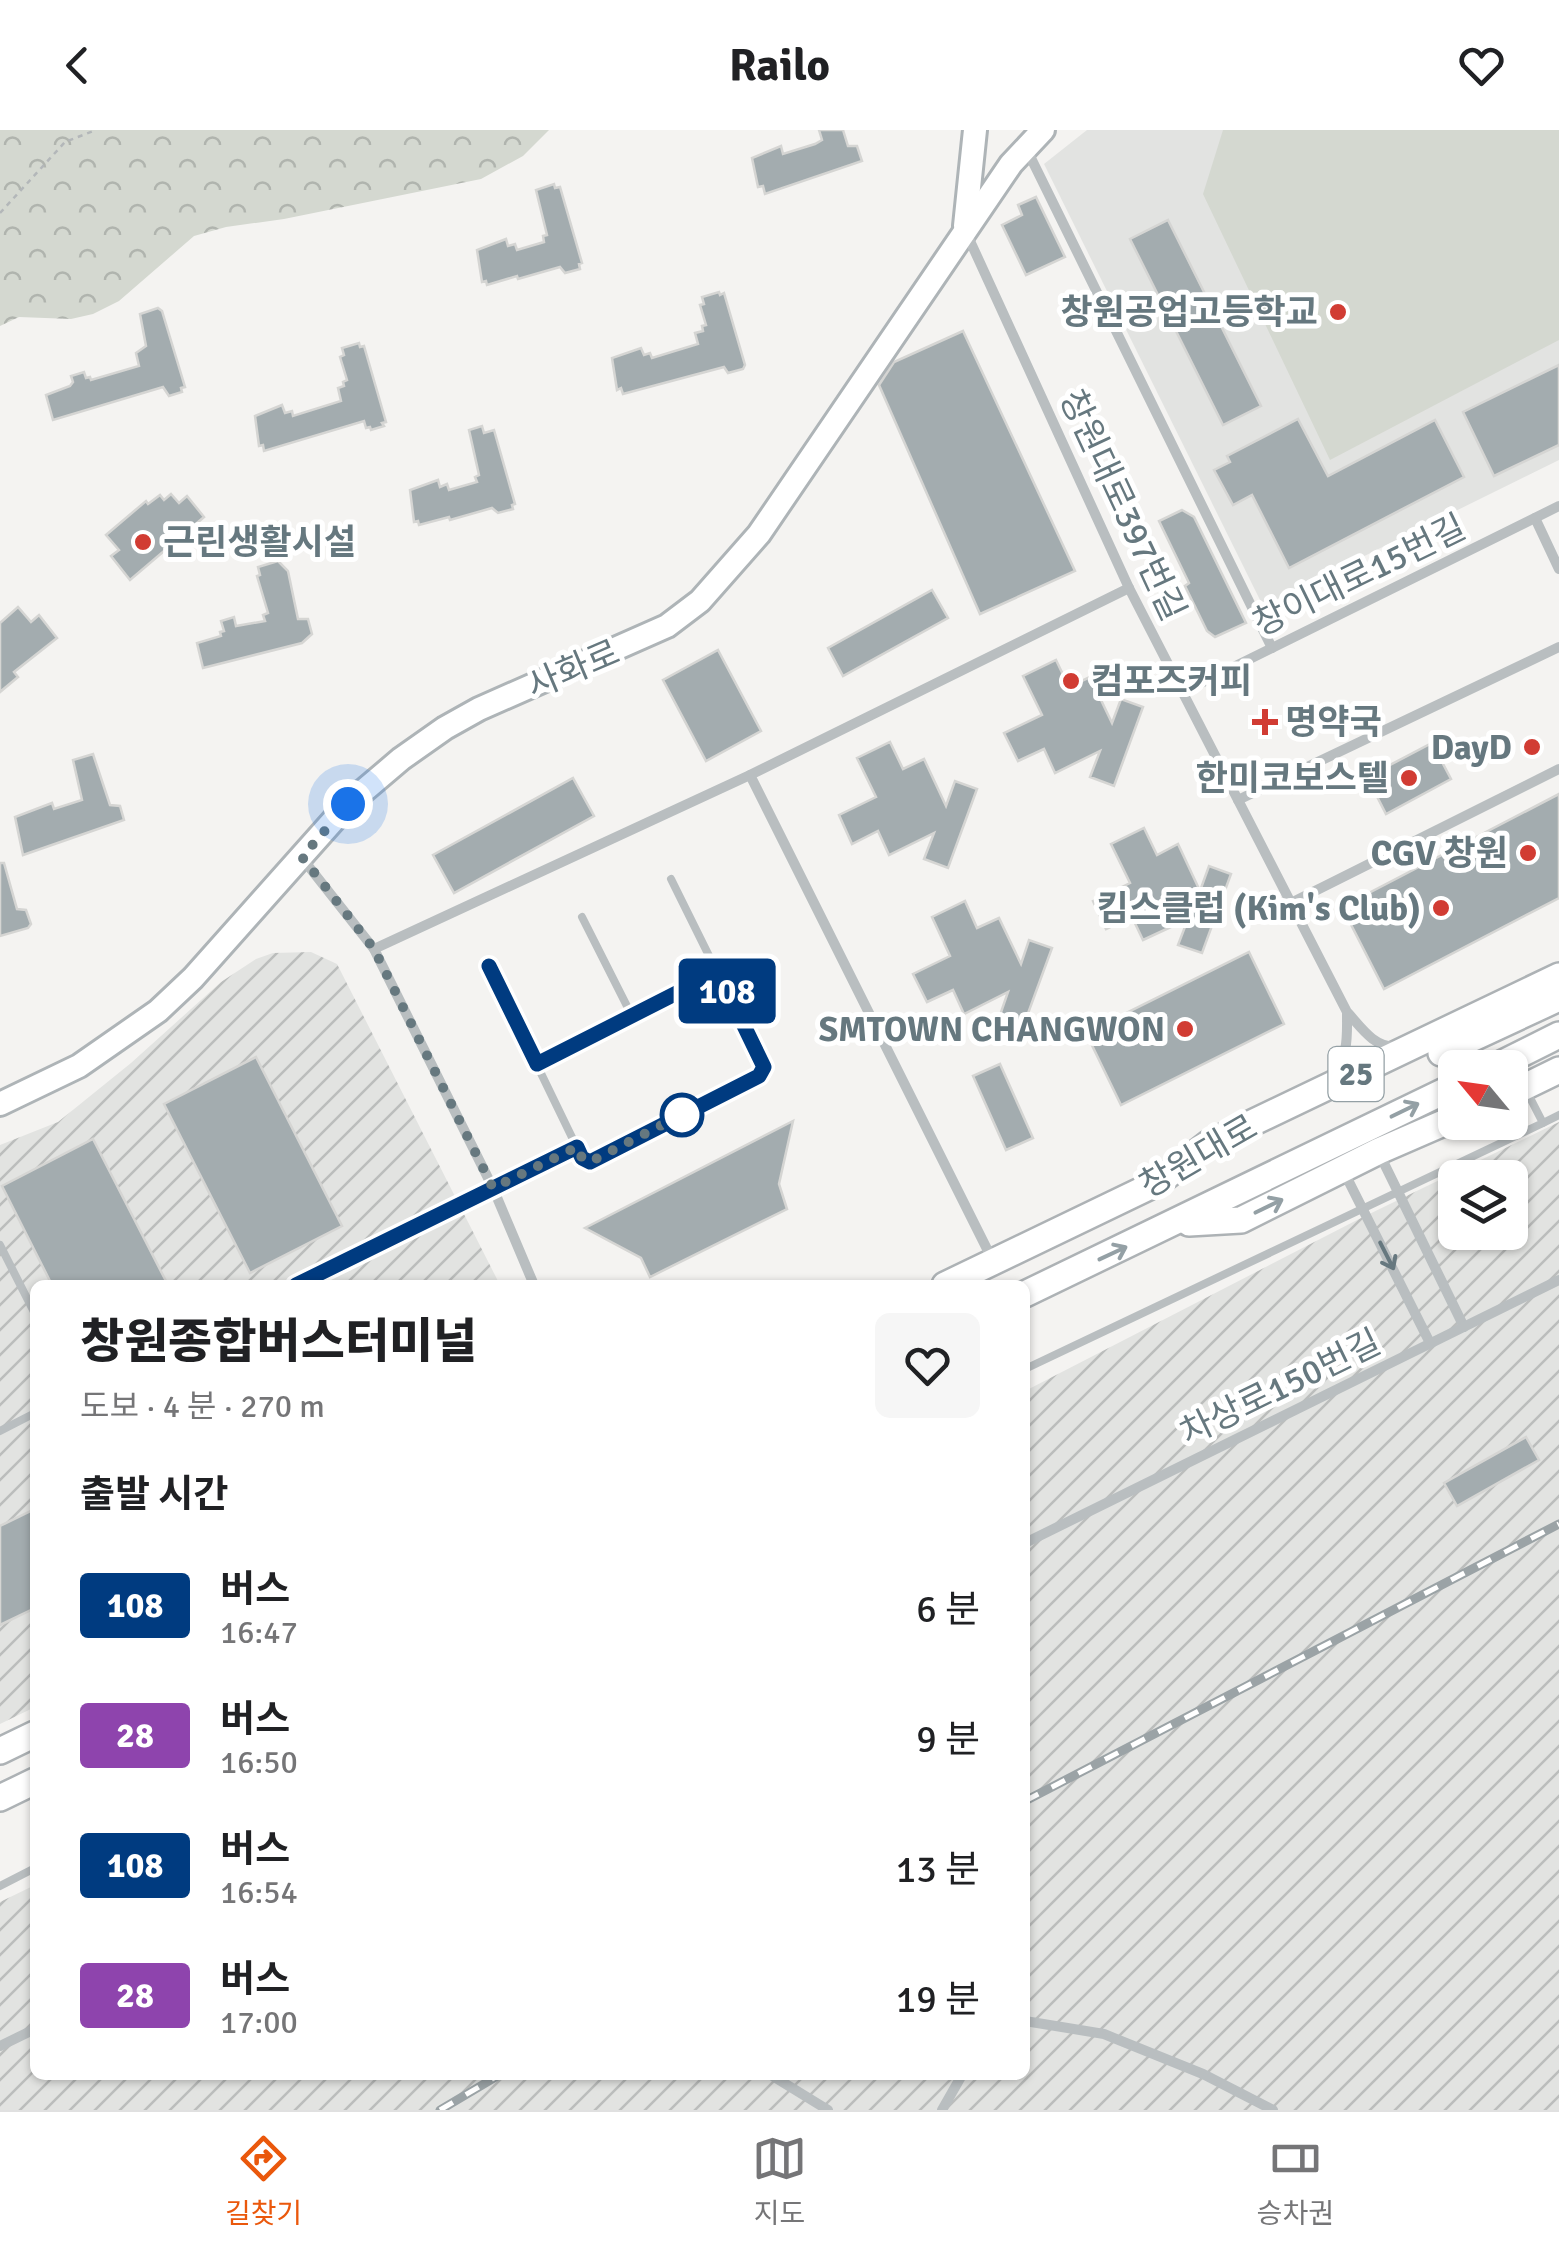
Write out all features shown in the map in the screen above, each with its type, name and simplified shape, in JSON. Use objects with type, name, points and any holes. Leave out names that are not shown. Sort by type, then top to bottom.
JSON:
[{"type":"main road","points":[[964,229],[974,130]]},
{"type":"main road","name":"사화로","points":[[0,1104],[79,1066],[158,1011],[193,978],[348,804],[401,759],[479,710],[668,626],[700,600],[758,534],[964,229],[1026,147],[1044,130]]},
{"type":"main road","name":"창원대로","points":[[955,1280],[1159,1182],[1208,1144],[1559,976]]},
{"type":"main road","points":[[1159,1182],[1559,998]]},
{"type":"main road","points":[[1528,1050],[1559,1035]]},
{"type":"main road","points":[[1528,1085],[1559,1070]]},
{"type":"main road","points":[[1030,1292],[1438,1094]]},
{"type":"main road","points":[[1174,1224],[1241,1220],[1438,1126]]},
{"type":"main road","points":[[0,1751],[30,1736]]},
{"type":"main road","points":[[0,1798],[30,1783]]},
{"type":"street","points":[[1026,147],[1272,648]]},
{"type":"street","name":"창원대로397번길","points":[[964,229],[1130,588],[1347,1012]]},
{"type":"street","name":"창이대로15번길","points":[[1183,692],[1559,506]]},
{"type":"street","points":[[1535,518],[1559,569]]},
{"type":"street","points":[[374,949],[750,775],[1130,588]]},
{"type":"street","points":[[1238,800],[1559,648]]},
{"type":"street","points":[[1291,903],[1559,770]]},
{"type":"street","points":[[750,775],[993,1260]]},
{"type":"street","points":[[302,857],[374,949],[493,1188],[532,1280]]},
{"type":"street","points":[[1347,1012],[1371,1038],[1387,1047],[1414,1048]]},
{"type":"street","points":[[1317,1091],[1343,1062],[1347,1012]]},
{"type":"street","points":[[1378,1152],[1464,1327]]},
{"type":"street","points":[[1343,1169],[1430,1344]]},
{"type":"street","name":"차상로150번길","points":[[1030,1540],[1559,1280]]},
{"type":"street","points":[[1030,2022],[1104,2034],[1203,2074],[1272,2110]]},
{"type":"street","points":[[0,2046],[30,2031]]},
{"type":"street","points":[[779,2080],[828,2110]]},
{"type":"street","points":[[942,2110],[959,2080]]},
{"type":"lane","points":[[489,966],[582,1158],[590,1162],[759,1076],[764,1067],[672,879]]},
{"type":"lane","points":[[582,917],[632,1016]]},
{"type":"lane","points":[[537,1064],[718,972]]},
{"type":"lane","points":[[1528,1103],[1543,1123]]},
{"type":"lane","points":[[1030,1367],[1559,1115]]},
{"type":"lane","points":[[306,1280],[577,1147]]},
{"type":"lane","points":[[0,1244],[30,1304]]},
{"type":"lane","points":[[0,1430],[30,1415]]},
{"type":"lane","points":[[0,1886],[30,1871]]},
{"type":"path","points":[[0,213],[65,142],[96,130]]},
{"type":"shaded area","name":"창원공업고등학교","points":[[1087,130],[1559,130],[1559,460],[1263,606],[1044,164]]},
{"type":"shaded area","points":[[311,952],[337,964],[497,1280],[30,1280],[30,1709],[0,1724],[0,1145],[58,1122],[221,982],[256,959],[273,953]]},
{"type":"shaded area","points":[[1559,1122],[1559,2110],[0,2110],[0,1902],[30,1887],[30,2080],[1030,2080],[1030,1388],[1438,1181],[1438,1250],[1528,1250],[1528,1160],[1481,1160]]},
{"type":"green space","points":[[0,130],[549,130],[523,156],[481,179],[194,236],[119,301],[93,314],[71,319],[19,317],[0,326]]},
{"type":"green space","points":[[1223,130],[1559,130],[1559,340],[1330,460],[1203,194]]},
{"type":"building","points":[[819,130],[843,130],[848,146],[857,146],[862,161],[765,194],[763,186],[758,187],[752,158],[781,146],[783,154],[815,144],[822,140]]},
{"type":"building","points":[[554,184],[555,188],[560,187],[582,263],[580,269],[565,273],[560,267],[487,285],[482,282],[477,250],[506,239],[508,246],[515,244],[517,250],[544,242],[543,236],[547,235],[536,190]]},
{"type":"building","points":[[1036,197],[1065,257],[1026,275],[1002,225],[1022,215],[1018,205]]},
{"type":"building","points":[[1168,220],[1261,406],[1223,425],[1130,239]]},
{"type":"building","points":[[724,293],[743,369],[728,373],[724,367],[623,394],[621,388],[617,390],[612,358],[641,348],[644,355],[650,353],[652,358],[698,344],[695,333],[703,331],[702,326],[706,325],[700,305],[704,304],[702,297]]},
{"type":"building","points":[[158,308],[185,387],[182,392],[169,396],[163,387],[53,420],[46,395],[70,386],[71,376],[84,372],[91,380],[139,366],[136,353],[146,346],[140,314]]},
{"type":"building","points":[[963,331],[1075,571],[980,614],[879,385],[894,362]]},
{"type":"building","points":[[359,343],[364,346],[384,426],[371,430],[364,421],[264,451],[263,445],[259,446],[255,416],[282,405],[285,413],[292,411],[293,416],[341,401],[338,388],[347,380],[340,357],[344,355],[342,348]]},
{"type":"building","points":[[1559,365],[1559,445],[1494,476],[1463,412]]},
{"type":"building","points":[[1298,419],[1328,476],[1435,420],[1464,477],[1289,568],[1252,495],[1233,505],[1214,470],[1230,462],[1227,456]]},
{"type":"building","points":[[482,426],[484,433],[494,430],[515,504],[513,509],[498,513],[492,508],[450,520],[449,517],[419,525],[414,522],[410,490],[438,480],[440,487],[447,484],[449,490],[477,482],[475,477],[479,475],[469,430]]},
{"type":"building","name":"근린생활시설","points":[[171,494],[179,503],[187,496],[204,517],[130,580],[111,556],[119,550],[106,535],[146,501],[148,504],[160,495],[164,500]]},
{"type":"building","points":[[1182,510],[1194,517],[1246,623],[1215,637],[1207,631],[1185,586],[1189,583],[1159,521]]},
{"type":"building","points":[[278,561],[288,571],[298,619],[308,619],[312,634],[302,643],[203,668],[197,643],[221,636],[221,621],[234,617],[236,626],[265,621],[263,615],[268,613],[258,567]]},
{"type":"building","points":[[932,590],[948,618],[843,676],[828,648]]},
{"type":"building","points":[[18,607],[31,622],[39,615],[57,638],[14,672],[18,677],[0,692],[0,623]]},
{"type":"building","points":[[718,650],[761,731],[706,761],[663,680]]},
{"type":"building","points":[[1056,660],[1069,687],[1090,677],[1112,723],[1121,699],[1143,707],[1114,786],[1090,777],[1100,751],[1055,773],[1044,749],[1018,761],[1004,733],[1042,715],[1023,676]]},
{"type":"building","points":[[890,742],[903,769],[924,759],[946,806],[955,781],[977,789],[948,868],[924,859],[934,833],[889,855],[878,831],[852,844],[839,815],[876,797],[857,758]]},
{"type":"building","name":"한미코보스텔","points":[[1432,743],[1451,779],[1386,814],[1367,777]]},
{"type":"building","points":[[93,754],[110,805],[120,806],[124,820],[23,855],[15,817],[52,803],[54,809],[82,800],[73,760]]},
{"type":"building","points":[[573,778],[594,816],[454,893],[433,855]]},
{"type":"building","points":[[1559,794],[1559,898],[1384,989],[1342,907]]},
{"type":"building","points":[[1144,828],[1157,855],[1178,844],[1200,891],[1209,866],[1231,874],[1202,953],[1178,945],[1188,919],[1143,940],[1132,917],[1106,929],[1093,901],[1130,883],[1111,844]]},
{"type":"building","points":[[0,863],[4,863],[17,909],[26,910],[31,924],[0,936]]},
{"type":"building","points":[[965,901],[977,928],[999,918],[1021,964],[1029,940],[1052,948],[1023,1027],[999,1018],[1008,992],[964,1014],[953,990],[927,1002],[913,974],[950,956],[932,917]]},
{"type":"building","name":"SMTOWN CHANGWON","points":[[1249,952],[1284,1024],[1121,1105],[1086,1033]]},
{"type":"building","points":[[256,1057],[342,1226],[250,1273],[164,1104]]},
{"type":"building","points":[[1000,1064],[1033,1138],[1006,1150],[973,1076]]},
{"type":"building","points":[[793,1121],[779,1184],[787,1209],[650,1277],[641,1258],[585,1228]]},
{"type":"building","points":[[93,1139],[165,1280],[49,1280],[2,1186]]},
{"type":"building","points":[[1526,1437],[1539,1460],[1457,1506],[1444,1483]]},
{"type":"building","points":[[30,1511],[30,1610],[0,1625],[0,1526]]},
{"type":"railway","points":[[1030,1798],[1559,1524]]},
{"type":"railway","points":[[440,2110],[491,2080]]},
{"type":"bus line","name":"108","points":[[306,1280],[577,1147],[582,1158],[590,1162],[759,1076],[764,1067],[718,972],[537,1064],[489,966]]},
{"type":"place","name":"창원공업고등학교","points":[[1338,312]]},
{"type":"place","name":"근린생활시설","points":[[143,542]]},
{"type":"place","name":"컴포즈커피","points":[[1071,681]]},
{"type":"place","name":"명약국","points":[[1265,722]]},
{"type":"place","name":"DayD","points":[[1532,747]]},
{"type":"place","name":"한미코보스텔","points":[[1409,778]]},
{"type":"place","name":"CGV 창원","points":[[1528,853]]},
{"type":"place","name":"킴스클럽 (Kim's Club)","points":[[1441,908]]},
{"type":"place","name":"SMTOWN CHANGWON","points":[[1185,1029]]},
{"type":"route","points":[[348,804],[302,857],[374,949],[493,1188],[577,1147],[582,1158],[590,1162],[691,1110],[682,1115]]}]
